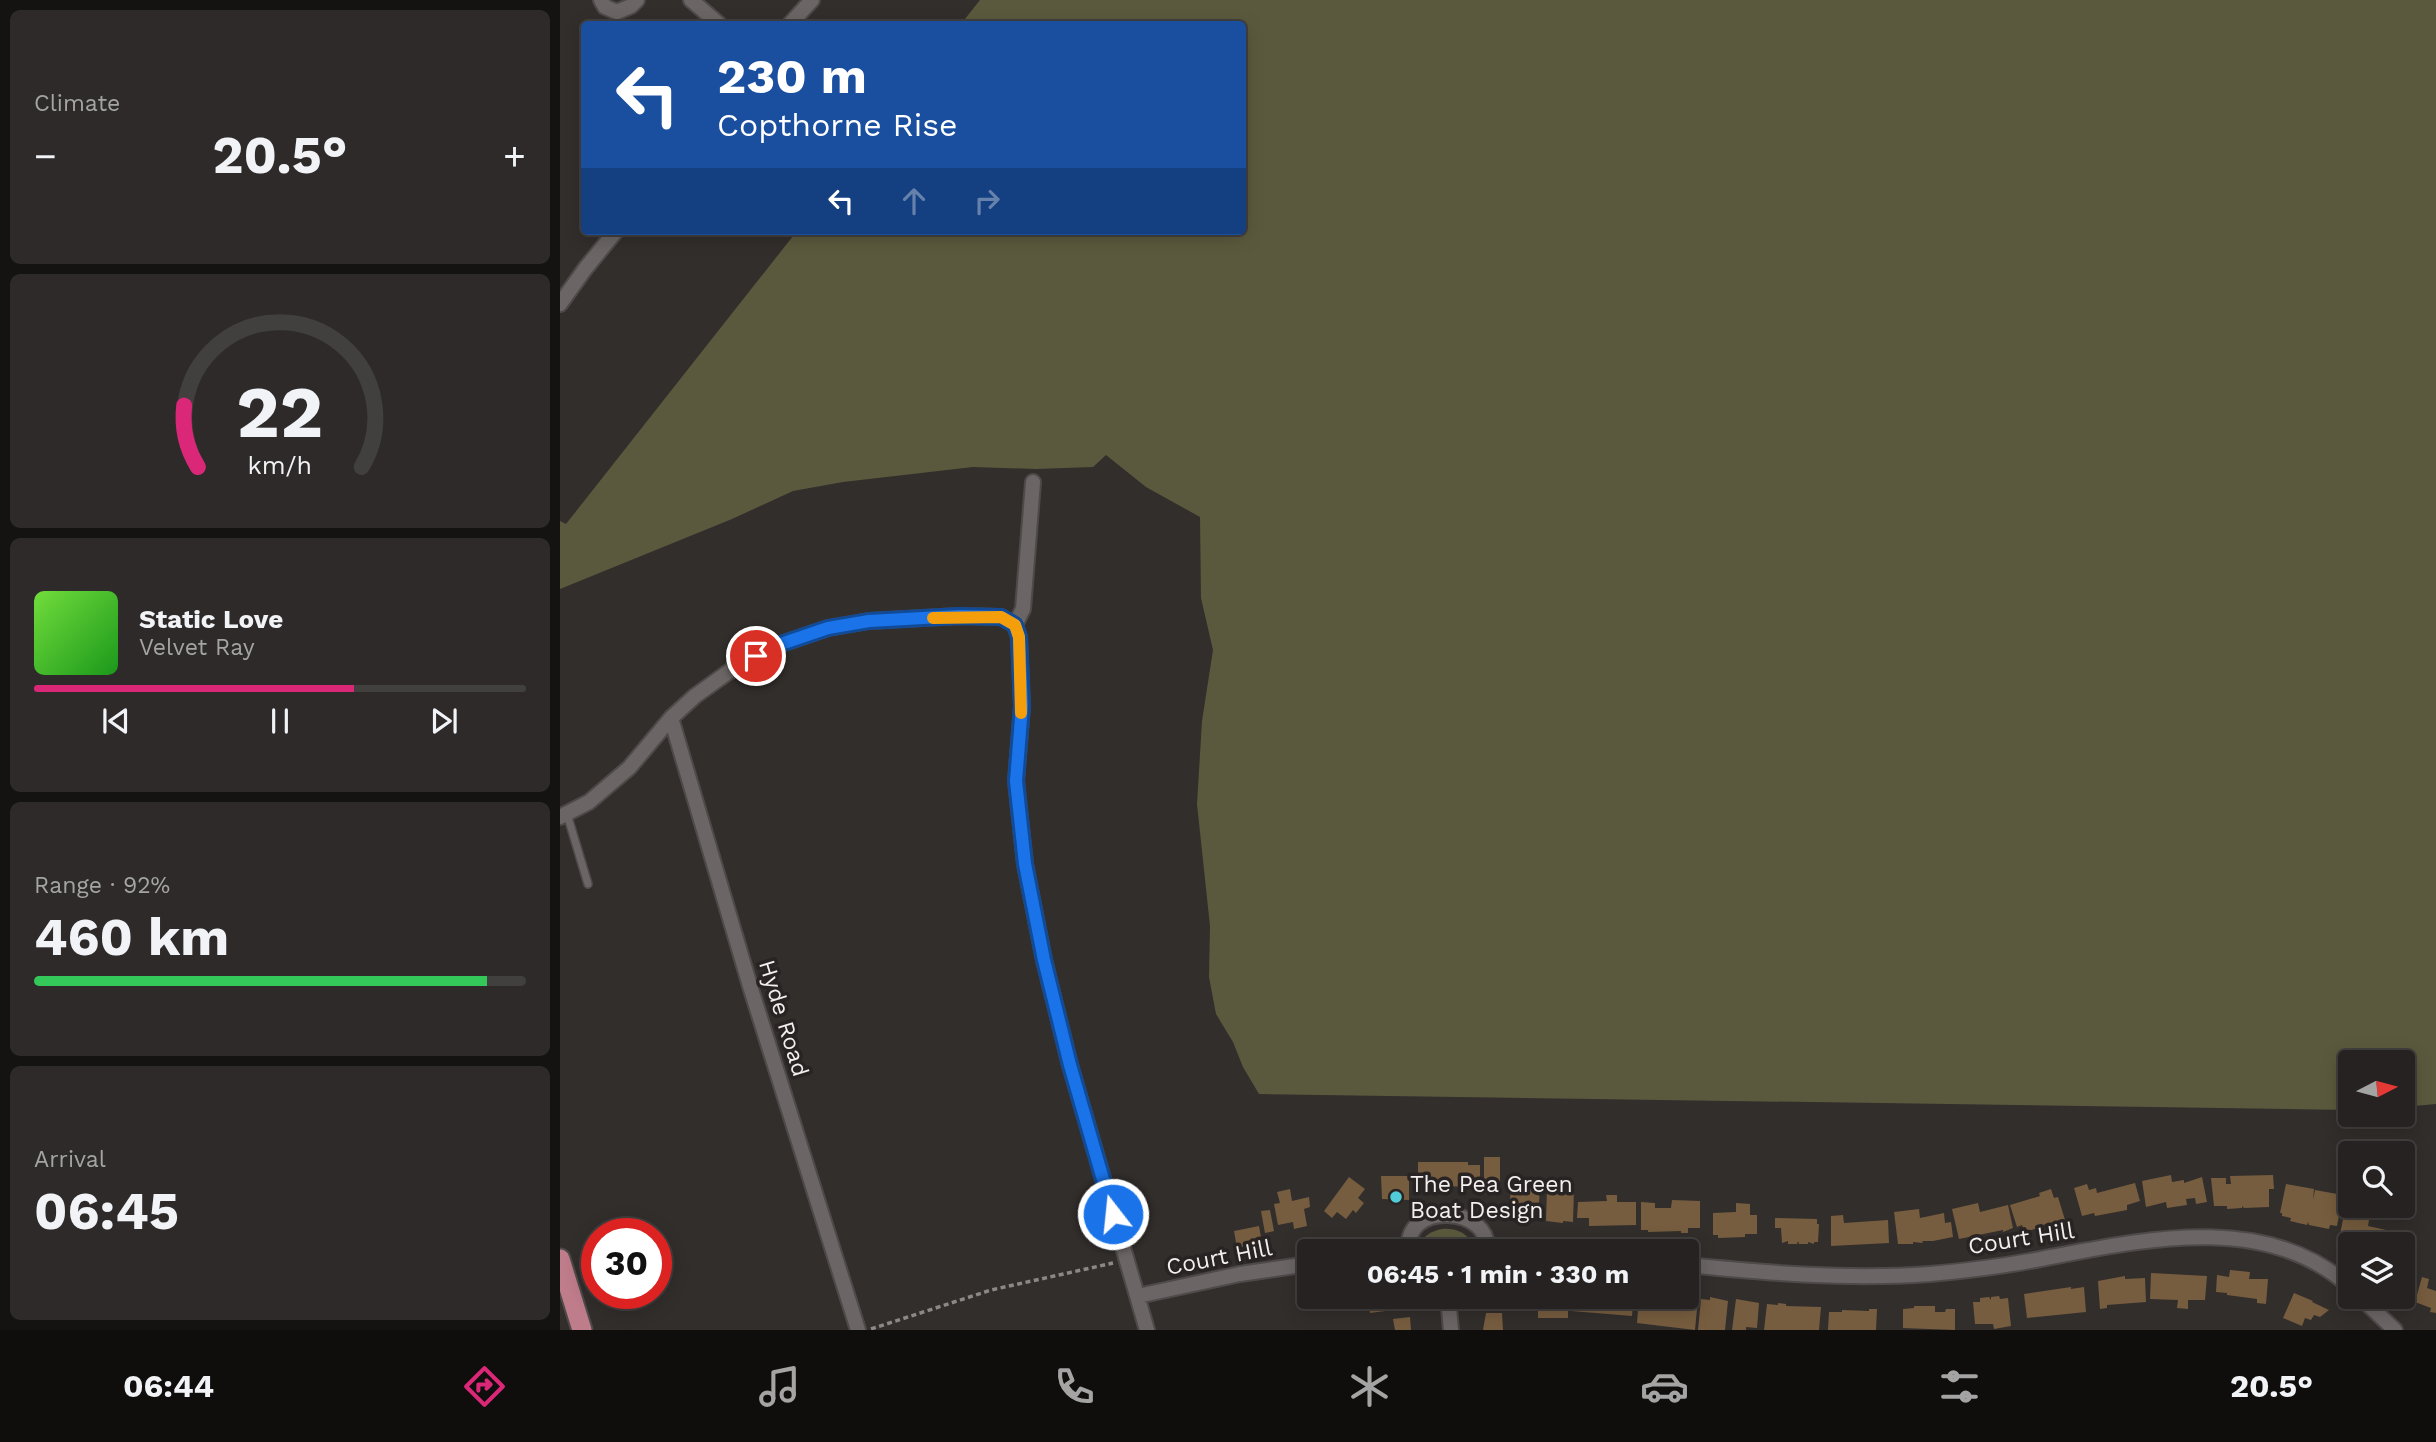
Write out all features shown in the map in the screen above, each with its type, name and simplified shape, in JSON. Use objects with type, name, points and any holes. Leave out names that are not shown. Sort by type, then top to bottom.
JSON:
[{"type":"main road","points":[[560,1259],[582,1330]]},
{"type":"street","points":[[601,0],[605,7],[617,12],[637,0]]},
{"type":"street","points":[[691,0],[716,21]]},
{"type":"street","points":[[793,21],[812,0]]},
{"type":"street","points":[[560,304],[613,235]]},
{"type":"street","points":[[1015,625],[1023,609],[1033,482]]},
{"type":"street","points":[[563,815],[589,802],[629,768],[671,718],[695,696],[734,668],[778,645],[828,628],[869,621],[959,616],[1001,617],[1015,625],[1019,637],[1022,706],[1016,781],[1025,864],[1044,960],[1070,1065],[1147,1330]]},
{"type":"street","name":"Hyde Road","points":[[671,718],[750,986],[858,1330]]},
{"type":"street","points":[[1409,1239],[1416,1227],[1428,1218],[1441,1215],[1474,1223],[1483,1231],[1485,1239]]},
{"type":"street","name":"Court Hill","points":[[1699,1266],[1829,1277],[1886,1276],[2006,1265],[2098,1248],[2161,1240],[2216,1238],[2288,1250],[2322,1266],[2338,1278]]},
{"type":"street","name":"Court Hill","points":[[1138,1296],[1240,1274],[1297,1266]]},
{"type":"street","points":[[1449,1309],[1451,1330]]},
{"type":"street","points":[[2373,1309],[2395,1330]]},
{"type":"lane","points":[[563,815],[588,884]]},
{"type":"path","points":[[869,1330],[991,1290],[1126,1261]]},
{"type":"shaded area","points":[[980,0],[2436,0],[2436,1104],[2415,1106],[2415,1050],[2338,1050],[2338,1110],[1259,1094],[1216,1014],[1209,977],[1210,926],[1197,804],[1202,721],[1213,650],[1201,598],[1200,517],[1146,487],[1106,455],[1093,467],[973,467],[843,482],[793,491],[732,519],[560,589],[560,521],[566,524],[794,235],[1246,235],[1246,21],[963,21]]},
{"type":"shaded area","points":[[1442,1229],[1455,1230],[1469,1239],[1423,1239]]},
{"type":"building","points":[[1484,1157],[1500,1157],[1500,1194],[1484,1194]]},
{"type":"building","points":[[1418,1162],[1468,1162],[1468,1165],[1480,1165],[1480,1181],[1467,1181],[1467,1187],[1426,1185],[1426,1181],[1418,1181]]},
{"type":"building","points":[[2171,1175],[2172,1182],[2184,1180],[2184,1183],[2202,1177],[2207,1202],[2196,1204],[2195,1198],[2186,1199],[2187,1205],[2167,1208],[2166,1202],[2146,1207],[2142,1181]]},
{"type":"building","points":[[2273,1175],[2274,1189],[2269,1189],[2269,1207],[2242,1206],[2227,1209],[2227,1206],[2214,1206],[2211,1178],[2226,1178],[2226,1184],[2231,1184],[2230,1176]]},
{"type":"building","points":[[1381,1176],[1409,1176],[1409,1200],[1382,1199]]},
{"type":"building","points":[[1349,1177],[1365,1189],[1358,1198],[1364,1203],[1356,1213],[1353,1210],[1346,1219],[1337,1212],[1332,1218],[1324,1211]]},
{"type":"building","points":[[2135,1183],[2140,1201],[2127,1205],[2127,1210],[2082,1216],[2074,1188],[2087,1184],[2089,1190],[2096,1188],[2097,1193]]},
{"type":"building","points":[[2286,1184],[2314,1189],[2313,1200],[2315,1190],[2338,1194],[2337,1226],[2330,1225],[2329,1229],[2309,1225],[2308,1222],[2307,1225],[2290,1221],[2291,1218],[2280,1213]]},
{"type":"building","points":[[1511,1186],[1540,1188],[1538,1217],[1509,1213]]},
{"type":"building","points":[[1547,1188],[1574,1189],[1573,1222],[1546,1221]]},
{"type":"building","points":[[1290,1189],[1292,1201],[1309,1197],[1310,1207],[1304,1209],[1307,1226],[1294,1229],[1293,1222],[1278,1225],[1274,1204],[1280,1203],[1277,1192]]},
{"type":"building","points":[[2051,1189],[2054,1198],[2058,1197],[2065,1220],[2031,1230],[2024,1231],[2022,1225],[2017,1227],[2010,1205],[2040,1196],[2039,1193]]},
{"type":"building","points":[[1606,1195],[1617,1195],[1617,1202],[1636,1202],[1636,1225],[1589,1226],[1589,1218],[1577,1218],[1578,1202],[1607,1201]]},
{"type":"building","points":[[1672,1200],[1700,1201],[1700,1228],[1688,1228],[1688,1233],[1641,1230],[1641,1202],[1655,1203],[1655,1208],[1671,1208]]},
{"type":"building","points":[[1736,1203],[1750,1204],[1750,1215],[1757,1215],[1757,1234],[1718,1238],[1718,1235],[1713,1235],[1713,1213],[1736,1212]]},
{"type":"building","points":[[1978,1203],[1980,1212],[2008,1205],[2013,1228],[1959,1239],[1952,1209]]},
{"type":"building","points":[[1919,1209],[1920,1218],[1944,1213],[1945,1223],[1951,1222],[1953,1237],[1922,1241],[1923,1243],[1898,1244],[1894,1212]]},
{"type":"building","points":[[1270,1210],[1274,1231],[1265,1233],[1261,1211]]},
{"type":"building","points":[[1843,1215],[1844,1223],[1888,1220],[1889,1243],[1831,1246],[1831,1216]]},
{"type":"building","points":[[1775,1218],[1817,1219],[1818,1242],[1782,1243],[1781,1228],[1775,1228]]},
{"type":"building","points":[[2343,1218],[2369,1218],[2368,1226],[2386,1230],[2386,1232],[2341,1232]]},
{"type":"building","points":[[1259,1226],[1262,1243],[1237,1248],[1234,1231]]},
{"type":"building","points":[[2230,1270],[2250,1272],[2249,1279],[2268,1279],[2266,1304],[2257,1303],[2257,1299],[2216,1292],[2217,1275],[2229,1277]]},
{"type":"building","points":[[2151,1273],[2207,1276],[2205,1300],[2188,1300],[2188,1309],[2177,1308],[2178,1300],[2150,1299]]},
{"type":"building","points":[[2125,1276],[2125,1279],[2145,1278],[2146,1302],[2107,1305],[2107,1308],[2100,1309],[2098,1281]]},
{"type":"building","points":[[2422,1277],[2429,1279],[2427,1288],[2436,1291],[2436,1313],[2430,1312],[2431,1308],[2415,1302]]},
{"type":"building","points":[[2084,1287],[2086,1312],[2027,1318],[2024,1294]]},
{"type":"building","points":[[2294,1293],[2329,1310],[2320,1317],[2314,1315],[2311,1320],[2305,1318],[2302,1326],[2283,1318]]},
{"type":"building","points":[[1999,1296],[2000,1299],[2008,1298],[2011,1326],[1994,1329],[1993,1324],[1975,1324],[1973,1302],[1980,1302],[1980,1298],[1989,1297],[1991,1300],[1991,1297]]},
{"type":"building","points":[[1710,1297],[1728,1301],[1725,1330],[1698,1330],[1701,1299],[1710,1300]]},
{"type":"building","points":[[1736,1299],[1759,1303],[1757,1328],[1732,1330]]},
{"type":"building","points":[[1778,1303],[1786,1306],[1821,1307],[1819,1330],[1764,1330],[1767,1304]]},
{"type":"building","points":[[1935,1306],[1935,1312],[1955,1309],[1955,1330],[1903,1328],[1903,1309]]},
{"type":"building","points":[[1370,1309],[1393,1310],[1370,1313]]},
{"type":"building","points":[[1538,1309],[1568,1309],[1568,1318],[1538,1318]]},
{"type":"building","points":[[1571,1309],[1633,1309],[1632,1316]]},
{"type":"building","points":[[1638,1309],[1697,1309],[1695,1330],[1637,1323]]},
{"type":"building","points":[[1877,1309],[1876,1330],[1828,1330],[1829,1312]]},
{"type":"building","points":[[1486,1313],[1502,1313],[1503,1330],[1483,1330]]},
{"type":"building","points":[[1410,1317],[1411,1330],[1395,1330],[1393,1319]]},
{"type":"slow traffic","points":[[933,618],[1001,617],[1015,625],[1019,637],[1021,713]]},
{"type":"place","name":"The Pea Green Boat Design","points":[[1396,1197]]},
{"type":"route","points":[[756,656],[778,645],[828,628],[869,621],[959,616],[1001,617],[1015,625],[1019,637],[1022,706],[1016,781],[1025,864],[1044,960],[1070,1065],[1113,1214]]}]
